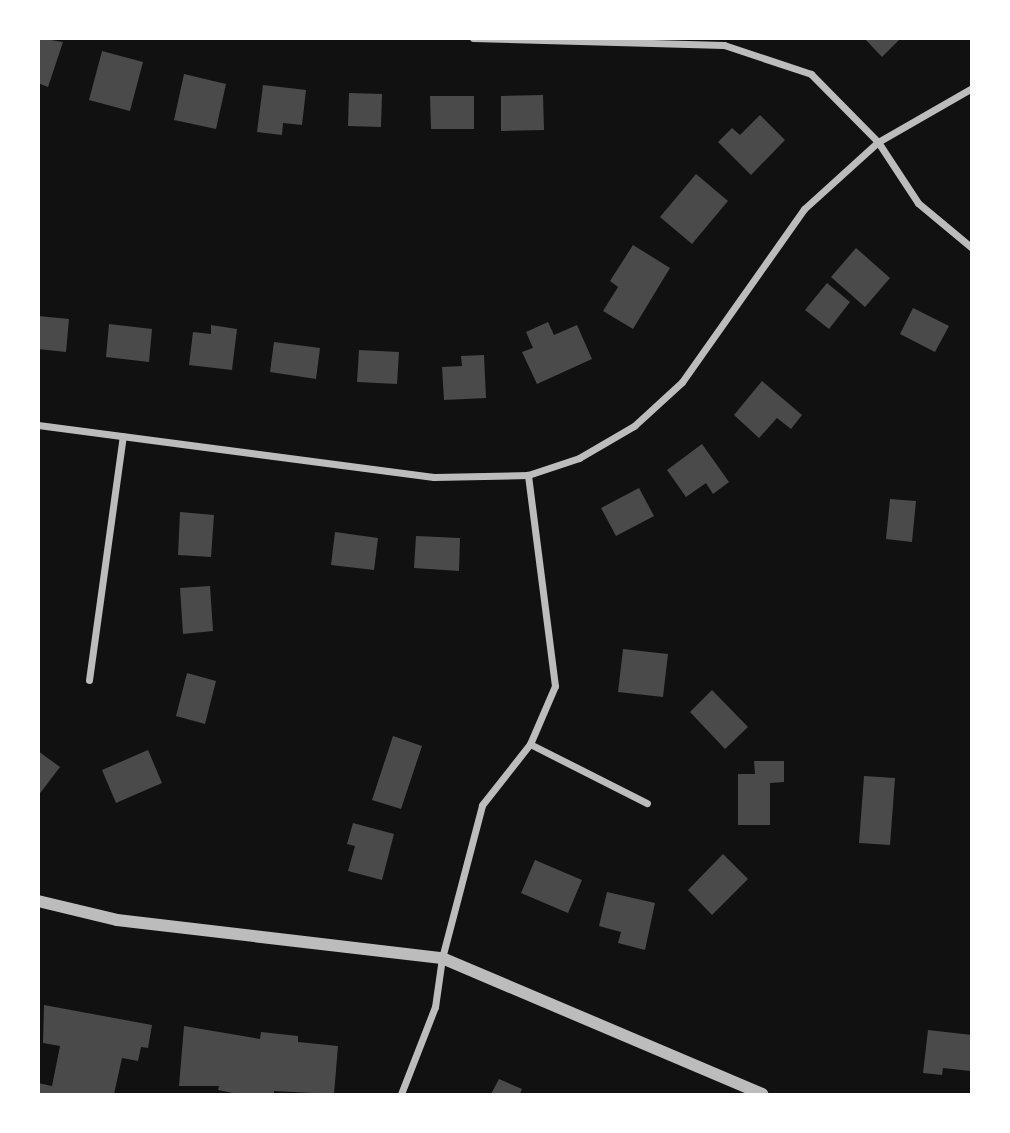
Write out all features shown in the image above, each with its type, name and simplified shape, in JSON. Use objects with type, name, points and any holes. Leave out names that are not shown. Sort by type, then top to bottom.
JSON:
[{"type":"street","points":[[473,38],[724,45],[811,74],[878,142],[919,203],[971,248]]},
{"type":"street","points":[[38,425],[434,477],[528,475],[579,458],[634,426],[682,382],[804,209],[878,142],[971,88]]},
{"type":"street","points":[[89,680],[123,436]]},
{"type":"street","points":[[401,1094],[435,1007],[442,958],[482,805],[530,744],[555,687],[555,664],[528,475]]},
{"type":"street","points":[[530,744],[647,803]]},
{"type":"street","points":[[38,901],[117,920],[442,958],[762,1094]]},
{"type":"building","points":[[38,38],[63,42],[48,87],[38,83]]},
{"type":"building","points":[[864,38],[901,38],[882,57]]},
{"type":"building","points":[[102,51],[143,62],[130,111],[89,100]]},
{"type":"building","points":[[184,74],[226,84],[216,129],[174,120]]},
{"type":"building","points":[[263,85],[306,90],[302,125],[283,123],[282,135],[257,132]]},
{"type":"building","points":[[349,93],[382,94],[381,127],[348,126]]},
{"type":"building","points":[[543,95],[544,130],[501,131],[501,96]]},
{"type":"building","points":[[430,96],[474,96],[474,129],[431,129]]},
{"type":"building","points":[[760,115],[785,140],[751,175],[718,142],[732,128],[740,135]]},
{"type":"building","points":[[696,174],[728,201],[692,244],[660,217]]},
{"type":"building","points":[[633,245],[670,268],[633,329],[603,311],[618,287],[610,281]]},
{"type":"building","points":[[856,248],[890,278],[865,307],[831,277]]},
{"type":"building","points":[[827,283],[850,302],[829,329],[805,310]]},
{"type":"building","points":[[913,308],[949,326],[935,352],[900,334]]},
{"type":"building","points":[[38,316],[69,319],[66,352],[38,349]]},
{"type":"building","points":[[548,322],[554,335],[577,325],[592,359],[537,384],[522,352],[533,348],[526,332]]},
{"type":"building","points":[[109,324],[152,329],[149,362],[106,357]]},
{"type":"building","points":[[211,325],[237,329],[232,370],[189,365],[193,332],[211,334]]},
{"type":"building","points":[[274,342],[320,348],[316,379],[270,372]]},
{"type":"building","points":[[359,350],[399,352],[397,384],[357,382]]},
{"type":"building","points":[[484,355],[486,398],[444,400],[442,367],[462,366],[461,356]]},
{"type":"building","points":[[762,381],[802,415],[791,429],[777,418],[759,438],[734,415]]},
{"type":"building","points":[[702,444],[729,482],[713,494],[706,483],[686,497],[667,470]]},
{"type":"building","points":[[639,488],[654,516],[616,536],[601,508]]},
{"type":"building","points":[[890,499],[916,501],[912,542],[886,539]]},
{"type":"building","points":[[180,512],[214,515],[211,557],[178,555]]},
{"type":"building","points":[[335,532],[378,538],[374,570],[331,565]]},
{"type":"building","points":[[416,536],[460,538],[459,571],[414,568]]},
{"type":"building","points":[[210,586],[213,631],[183,634],[180,588]]},
{"type":"building","points":[[623,649],[668,654],[663,697],[618,692]]},
{"type":"building","points":[[187,673],[216,681],[205,724],[176,716]]},
{"type":"building","points":[[712,690],[748,727],[725,749],[690,712]]},
{"type":"building","points":[[393,736],[422,746],[401,809],[372,800]]},
{"type":"building","points":[[148,750],[162,783],[116,803],[102,770]]},
{"type":"building","points":[[38,751],[60,767],[38,796]]},
{"type":"building","points":[[754,761],[784,761],[784,782],[770,783],[770,825],[738,825],[738,774],[755,774]]},
{"type":"building","points":[[864,776],[895,778],[890,845],[859,843]]},
{"type":"building","points":[[353,823],[394,834],[382,880],[348,871],[355,846],[347,844]]},
{"type":"building","points":[[723,854],[748,879],[712,915],[688,890]]},
{"type":"building","points":[[535,860],[582,880],[568,913],[521,893]]},
{"type":"building","points":[[607,892],[655,903],[645,950],[618,943],[621,932],[599,926]]},
{"type":"building","points":[[44,1005],[152,1025],[148,1048],[141,1047],[138,1061],[122,1058],[114,1094],[38,1094],[38,1083],[52,1086],[60,1046],[43,1043]]},
{"type":"building","points":[[184,1026],[260,1039],[261,1032],[298,1036],[298,1042],[338,1046],[334,1094],[274,1091],[274,1094],[238,1094],[218,1090],[219,1086],[179,1086]]},
{"type":"building","points":[[928,1030],[972,1035],[971,1071],[943,1068],[942,1075],[923,1073]]},
{"type":"building","points":[[499,1079],[522,1089],[520,1094],[491,1094]]}]
